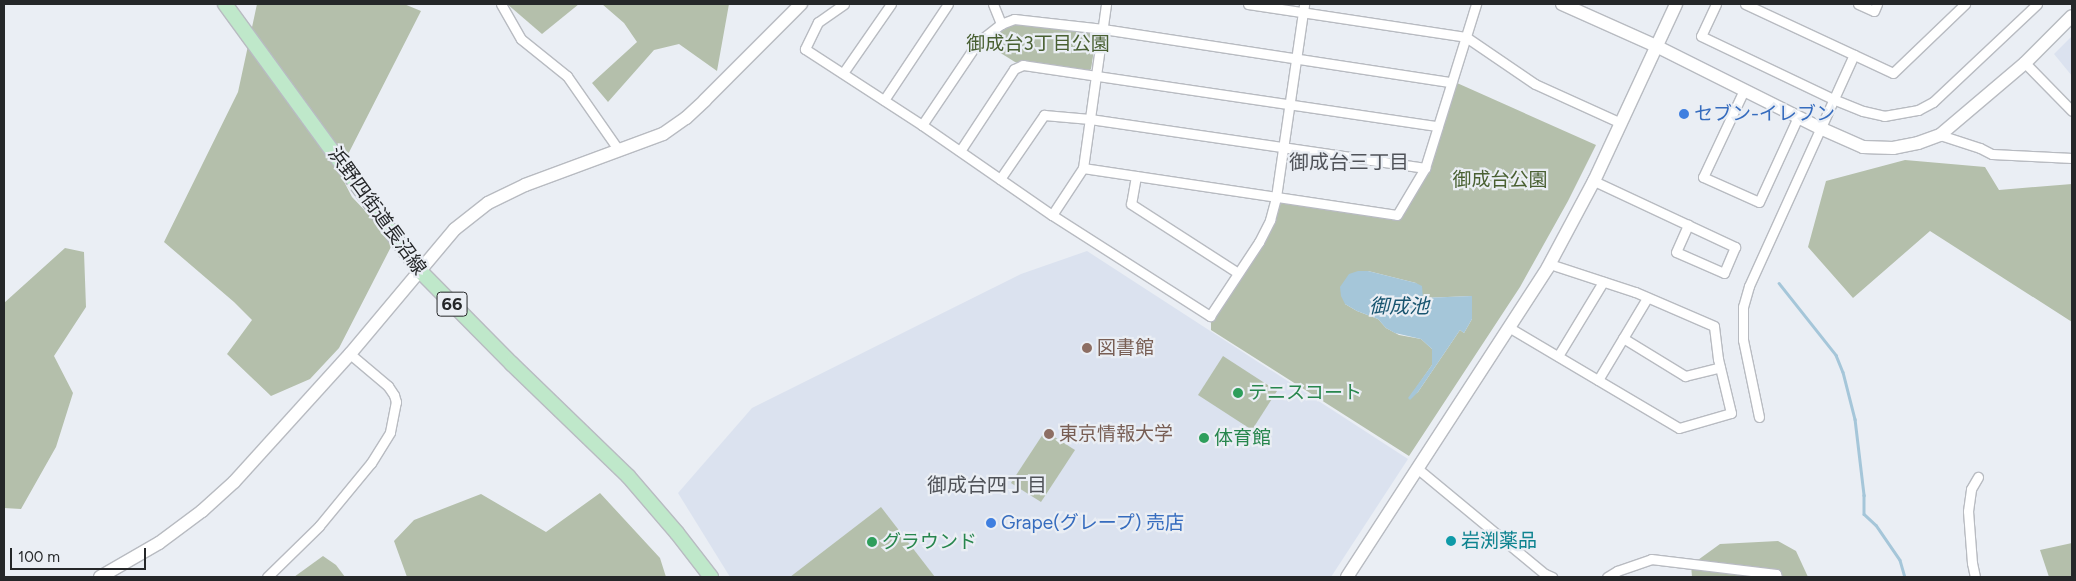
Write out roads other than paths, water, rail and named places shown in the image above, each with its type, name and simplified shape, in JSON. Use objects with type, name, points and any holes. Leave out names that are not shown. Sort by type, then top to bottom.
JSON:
[{"type":"main road","name":"浜野四街道長沼線","points":[[225,4],[419,270],[498,350],[628,476],[677,533],[711,577]]},
{"type":"street","points":[[501,4],[520,39],[567,76],[618,149]]},
{"type":"street","points":[[100,577],[159,543],[202,511],[266,448],[350,354],[455,228],[488,203],[525,185],[618,149],[663,134],[686,118],[801,4]]},
{"type":"street","points":[[844,4],[818,22],[805,48],[922,125],[1052,215],[1210,316],[1270,220],[1276,197],[1303,8]]},
{"type":"street","points":[[843,74],[890,4]]},
{"type":"street","points":[[884,100],[948,4]]},
{"type":"street","points":[[993,4],[1001,24]]},
{"type":"street","points":[[1052,215],[1082,168],[1106,4]]},
{"type":"street","points":[[1248,4],[1303,8],[1466,37],[1535,84],[1621,123]]},
{"type":"street","points":[[1082,168],[1397,215],[1425,168],[1476,4]]},
{"type":"street","points":[[1562,4],[1656,46],[1820,128],[1863,147],[1893,148],[1918,143],[1940,135],[2025,63],[2072,16]]},
{"type":"street","points":[[1347,577],[1550,264],[1594,181],[1676,4]]},
{"type":"street","points":[[1716,4],[1701,36],[1833,99],[1863,111],[1884,116],[1918,110],[1944,93],[2037,4]]},
{"type":"street","points":[[1745,4],[1893,73],[1966,4]]},
{"type":"street","points":[[1858,4],[1874,11],[1877,4]]},
{"type":"street","points":[[922,125],[978,42],[1001,24],[1014,19],[1103,29],[1451,82]]},
{"type":"street","points":[[1759,417],[1743,340],[1743,307],[1749,286],[1854,55]]},
{"type":"street","points":[[2025,63],[2072,111]]},
{"type":"street","points":[[960,151],[1018,66],[1290,103],[1438,126]]},
{"type":"street","points":[[1744,90],[1703,177],[1759,202],[1798,117]]},
{"type":"street","points":[[1000,179],[1044,115],[1090,118],[1425,168]]},
{"type":"street","points":[[1940,135],[1980,148],[1992,154],[2072,158]]},
{"type":"street","points":[[1136,176],[1131,204],[1238,273]]},
{"type":"street","points":[[1594,181],[1688,225],[1735,247],[1724,273],[1676,252],[1688,225]]},
{"type":"street","points":[[1510,328],[1678,428],[1731,413],[1720,367],[1714,326],[1647,298],[1550,264]]},
{"type":"street","points":[[1558,356],[1603,282]]},
{"type":"street","points":[[1598,380],[1647,298]]},
{"type":"street","points":[[1623,338],[1685,376],[1720,367]]},
{"type":"street","points":[[267,577],[319,526],[371,463],[390,432],[396,402],[394,395],[388,386],[350,354]]},
{"type":"street","points":[[1418,469],[1545,574],[1552,577]]},
{"type":"street","points":[[1975,577],[1972,563],[1968,511],[1971,489],[1978,477]]},
{"type":"street","points":[[1607,577],[1617,571],[1651,559],[1776,574],[1777,577]]},
{"type":"water","name":"御成池","points":[[1358,271],[1368,271],[1416,283],[1422,286],[1423,298],[1472,296],[1472,319],[1464,333],[1460,330],[1418,392],[1410,400],[1408,398],[1432,365],[1432,349],[1421,339],[1395,333],[1386,328],[1378,319],[1345,304],[1341,296],[1340,287],[1349,274]]},
{"type":"waterway","points":[[1779,283],[1836,355],[1843,372],[1855,419],[1864,495],[1864,514],[1876,525],[1900,560],[1905,577]]},
{"type":"place","name":"セブン-イレブン","points":[[1684,114]]},
{"type":"place","name":"図書館","points":[[1087,348]]},
{"type":"place","name":"テニスコート","points":[[1238,393]]},
{"type":"place","name":"東京情報大学","points":[[1049,434]]},
{"type":"place","name":"体育館","points":[[1204,438]]},
{"type":"place","name":"Grape(グレープ) 売店","points":[[991,523]]},
{"type":"place","name":"岩渕薬品","points":[[1451,541]]},
{"type":"place","name":"グラウンド","points":[[872,542]]},
{"type":"district","name":"御成台三丁目","points":[[1349,162]]},
{"type":"district","name":"御成台四丁目","points":[[987,485]]},
{"type":"park label","name":"御成台3丁目公園","points":[[1038,44]]},
{"type":"park label","name":"御成台公園","points":[[1500,180]]}]
